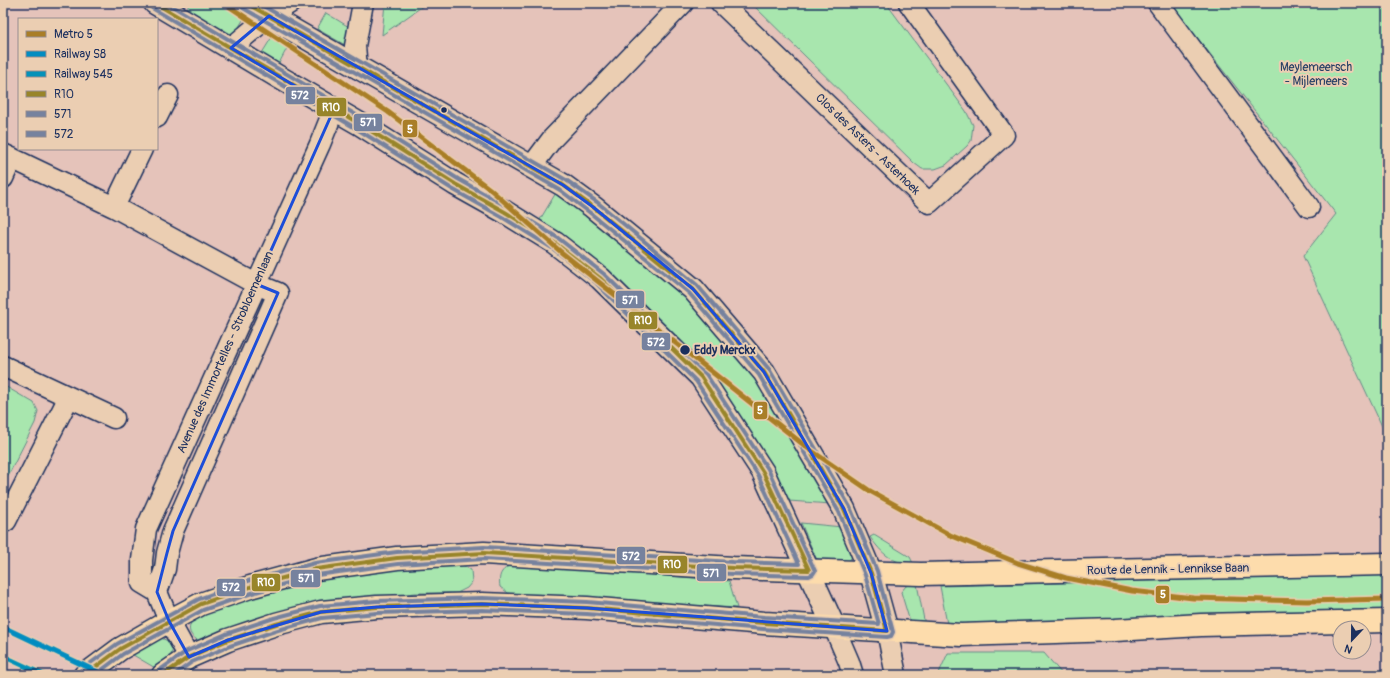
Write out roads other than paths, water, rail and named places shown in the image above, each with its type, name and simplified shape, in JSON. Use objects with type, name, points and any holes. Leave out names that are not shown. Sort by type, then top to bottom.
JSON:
[{"type":"main road","name":"Route de Lennik - Lennikse Baan","points":[[85,675],[120,649],[201,604],[250,587],[309,571],[397,558],[484,553],[733,568],[942,574],[1387,564]]},
{"type":"main road","points":[[164,675],[189,657],[228,640],[321,612],[377,607],[482,604],[587,608],[744,622],[961,635],[1115,630],[1201,625],[1387,621]]},
{"type":"street","points":[[246,3],[563,185],[593,206],[693,289],[764,372],[844,509],[871,572],[887,630],[896,675]]},
{"type":"street","points":[[231,48],[269,16],[290,3]]},
{"type":"street","points":[[357,68],[355,46],[363,3]]},
{"type":"street","points":[[531,167],[552,139],[683,3]]},
{"type":"street","name":"Clos des Asters - Asterhoek","points":[[721,3],[929,202],[1004,135],[909,3]]},
{"type":"street","points":[[1158,3],[1309,207]]},
{"type":"street","points":[[160,4],[334,109],[454,184],[505,212],[554,243],[600,278],[701,377],[762,472],[809,570],[849,662],[853,675]]},
{"type":"street","points":[[158,115],[168,95]]},
{"type":"street","name":"Avenue des Immortelles - Strobloemenlaan","points":[[256,284],[278,293],[173,531],[165,569],[157,592],[142,583],[142,560],[146,529],[256,284],[320,144],[334,109]]},
{"type":"street","points":[[114,208],[142,150]]},
{"type":"street","points":[[3,178],[8,156],[114,208],[256,284]]},
{"type":"street","points":[[3,366],[114,418]]},
{"type":"street","points":[[3,520],[6,521],[70,397]]},
{"type":"street","points":[[157,592],[168,621],[189,657]]},
{"type":"metro line","name":"5","points":[[224,3],[388,112],[491,190],[561,252],[809,449],[870,491],[950,535],[1018,563],[1066,578],[1132,591],[1193,598],[1307,601],[1387,599]]},
{"type":"rail line","name":"S8","points":[[3,627],[104,675]]},
{"type":"rail line","name":"545","points":[[3,656],[44,675]]},
{"type":"place","name":"Eddy Merckx","points":[[685,350]]},
{"type":"park label","name":"Meylemeersch - Mijlemeers","points":[[1316,74]]}]
